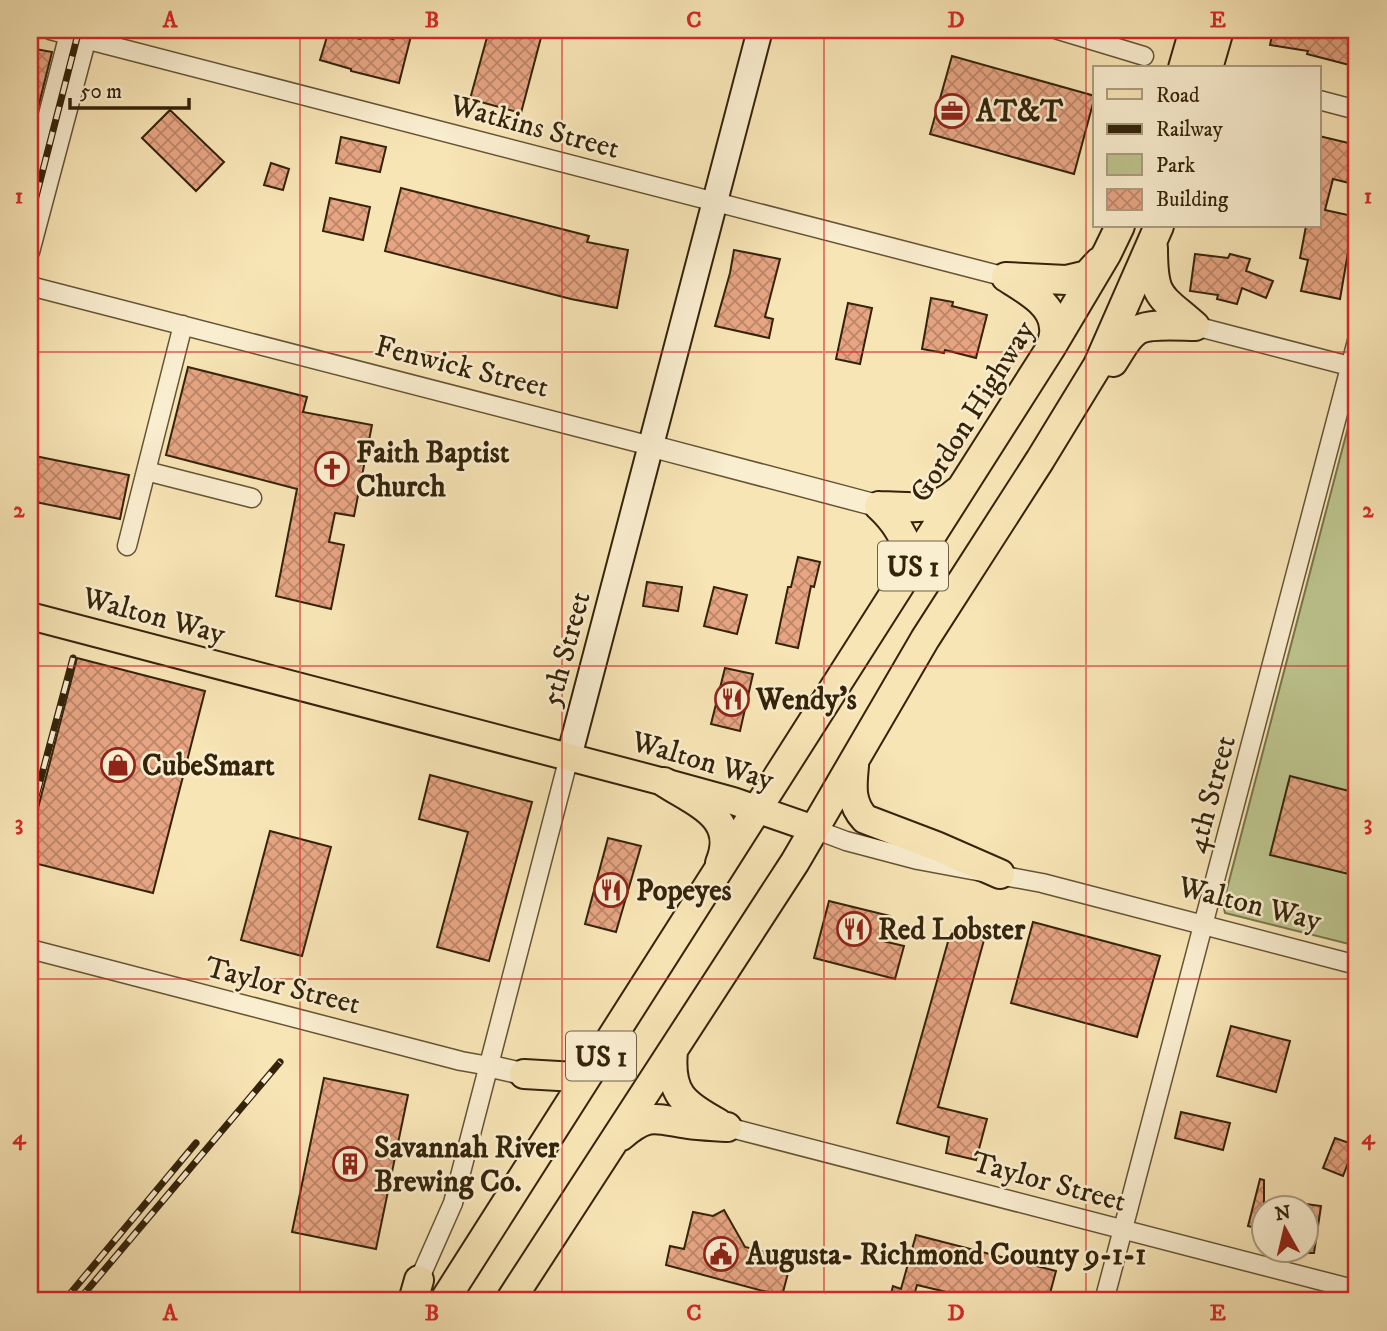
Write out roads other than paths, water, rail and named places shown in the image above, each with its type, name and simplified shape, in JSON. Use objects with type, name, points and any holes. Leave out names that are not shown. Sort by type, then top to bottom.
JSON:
[{"type":"highway","points":[[1185,66],[1194,30]]},
{"type":"highway","points":[[1209,66],[1219,30]]},
{"type":"highway","name":"Gordon Highway","points":[[443,1301],[1051,349],[1119,228]]},
{"type":"highway","points":[[1156,235],[1153,270],[1158,293],[1195,326]]},
{"type":"highway","name":"US 1","points":[[510,1301],[617,1140],[814,829],[925,639],[1037,467],[1098,365],[1156,235]]},
{"type":"highway","points":[[1006,277],[1066,280],[1078,278],[1087,275],[1107,253]]},
{"type":"highway","points":[[1006,277],[1046,308],[1055,329],[1051,349]]},
{"type":"highway","points":[[1037,467],[1077,420],[1128,340],[1138,330],[1175,325],[1195,326]]},
{"type":"highway","points":[[879,506],[936,506],[946,502],[965,484]]},
{"type":"highway","points":[[879,506],[891,517],[907,550],[908,559],[900,586]]},
{"type":"highway","points":[[854,763],[853,800],[864,819],[1000,874]]},
{"type":"highway","points":[[664,782],[714,815],[724,831],[725,849],[713,879]]},
{"type":"highway","points":[[673,1051],[673,1080],[681,1098],[691,1109],[727,1127]]},
{"type":"highway","points":[[524,1074],[576,1077],[583,1074],[603,1053]]},
{"type":"highway","points":[[524,1074],[542,1094],[548,1107],[550,1124],[540,1150]]},
{"type":"highway","points":[[617,1140],[635,1124],[647,1118],[727,1127]]},
{"type":"main road","name":"5th Street","points":[[569,757],[760,30]]},
{"type":"main road","name":"Walton Way","points":[[30,617],[664,782],[814,829]]},
{"type":"street","name":"Watkins Street","points":[[50,30],[79,33],[1006,277]]},
{"type":"street","points":[[1058,30],[1144,55]]},
{"type":"street","points":[[30,184],[79,33]]},
{"type":"street","points":[[30,252],[79,33]]},
{"type":"street","points":[[1320,100],[1357,110]]},
{"type":"street","name":"Fenwick Street","points":[[30,286],[879,506]]},
{"type":"street","points":[[127,546],[183,325]]},
{"type":"street","points":[[1195,326],[1354,367]]},
{"type":"street","name":"4th Street","points":[[1104,1301],[1354,367],[1357,341]]},
{"type":"street","points":[[146,471],[252,498]]},
{"type":"street","name":"5th Street","points":[[416,1291],[453,1203],[569,757]]},
{"type":"street","name":"Walton Way","points":[[814,829],[846,841],[918,860],[1000,874],[1357,965]]},
{"type":"street","name":"Taylor Street","points":[[30,949],[461,1061],[524,1074]]},
{"type":"street","name":"Taylor Street","points":[[727,1127],[1357,1290]]},
{"type":"railway","points":[[30,220],[79,30]]},
{"type":"railway","points":[[30,819],[73,658]]},
{"type":"railway","points":[[30,998],[34,985]]},
{"type":"railway","points":[[78,1301],[280,1062]]},
{"type":"railway","points":[[64,1301],[196,1143]]},
{"type":"place","name":"AT&T","points":[[952,111]]},
{"type":"place","name":"Faith Baptist Church","points":[[332,469]]},
{"type":"place","name":"Wendy's","points":[[732,699]]},
{"type":"place","name":"CubeSmart","points":[[118,765]]},
{"type":"place","name":"Popeyes","points":[[611,890]]},
{"type":"place","name":"Red Lobster","points":[[854,929]]},
{"type":"place","name":"Savannah River Brewing Co.","points":[[350,1164]]},
{"type":"place","name":"Augusta- Richmond County 9-1-1","points":[[721,1254]]}]
